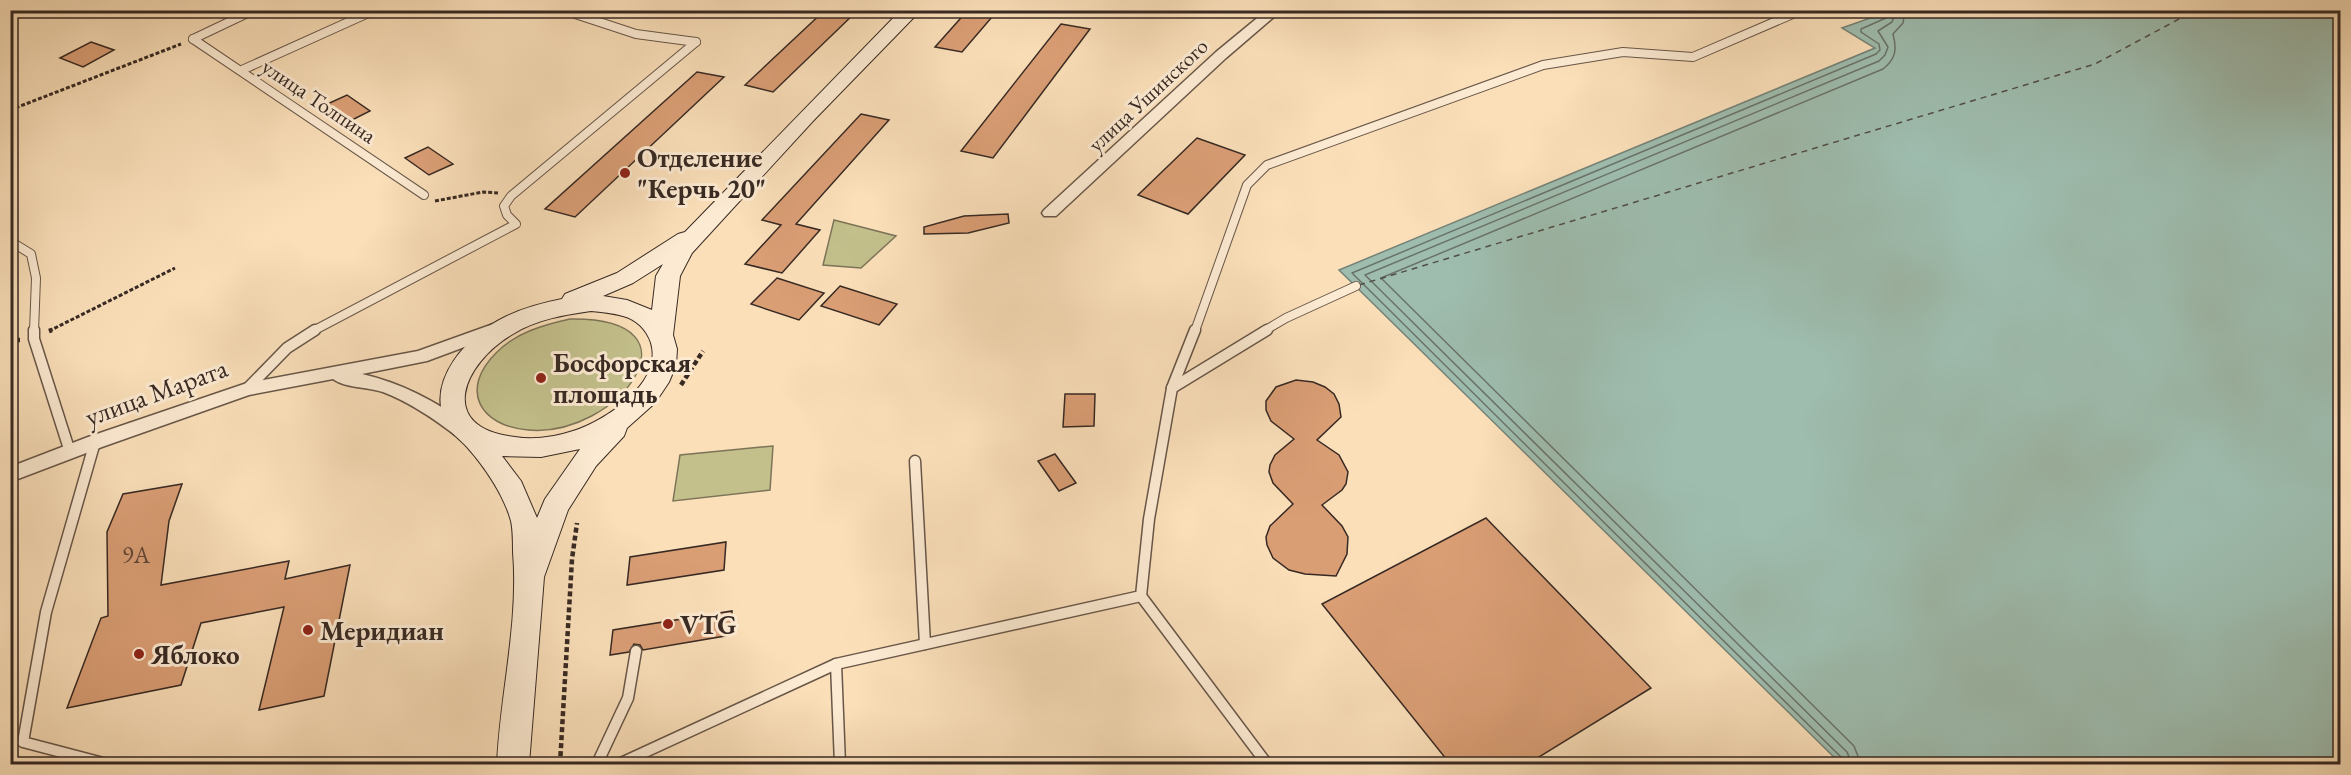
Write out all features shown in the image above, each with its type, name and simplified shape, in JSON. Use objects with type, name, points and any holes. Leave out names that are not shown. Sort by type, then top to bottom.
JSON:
[{"type":"main road","points":[[530,581],[555,507],[564,491],[586,459],[636,408],[659,380],[666,356],[661,334],[668,276],[682,250],[702,226],[912,10]]},
{"type":"main road","points":[[513,765],[530,581],[525,521],[511,489],[472,437],[455,419],[450,402],[454,379],[470,356],[493,335],[523,319],[625,278],[652,262],[702,226]]},
{"type":"main road","points":[[556,307],[591,303],[621,307],[646,317],[661,334]]},
{"type":"main road","points":[[472,437],[504,448],[539,449],[576,441],[604,429],[636,408]]},
{"type":"street","name":"улица Ушинского","points":[[1050,213],[1221,55],[1276,10]]},
{"type":"street","name":"улица Марата","points":[[10,475],[247,388],[421,357],[523,319]]},
{"type":"street","points":[[324,375],[391,387],[432,408],[472,437]]},
{"type":"lane","points":[[193,39],[254,10]]},
{"type":"lane","points":[[242,70],[375,10]]},
{"type":"lane","points":[[247,388],[287,348],[326,323],[516,224],[507,215],[504,206],[512,196],[696,42],[636,34],[580,13],[563,10]]},
{"type":"lane","points":[[1267,765],[1141,596],[1149,519],[1172,388],[1203,311],[1247,185],[1267,165],[1543,65],[1623,52],[1693,57],[1802,10]]},
{"type":"lane","name":"улица Толпина","points":[[193,39],[424,195]]},
{"type":"lane","points":[[10,241],[31,254],[36,278],[34,339],[70,452]]},
{"type":"lane","points":[[1172,388],[1286,318],[1356,286]]},
{"type":"lane","points":[[95,442],[46,612],[22,742],[107,765]]},
{"type":"lane","points":[[915,461],[925,644]]},
{"type":"lane","points":[[619,765],[836,664],[1141,596]]},
{"type":"lane","points":[[597,765],[628,698],[636,651]]},
{"type":"lane","points":[[836,664],[840,765]]},
{"type":"path","points":[[10,110],[193,39]]},
{"type":"path","points":[[424,195],[434,201],[449,202],[490,191],[512,196]]},
{"type":"path","points":[[10,340],[34,339],[175,268]]},
{"type":"path","points":[[678,391],[703,351]]},
{"type":"path","points":[[560,765],[572,559],[578,517]]},
{"type":"shaded area","points":[[834,220],[896,236],[861,268],[823,265]]},
{"type":"shaded area","points":[[570,319],[612,324],[635,337],[642,355],[635,377],[617,398],[592,416],[561,427],[528,430],[511,427],[487,414],[480,404],[477,393],[479,380],[485,367],[496,353],[521,335]]},
{"type":"shaded area","points":[[773,446],[770,490],[673,501],[680,455]]},
{"type":"water","points":[[1890,11],[2340,11],[2340,764],[1841,764],[1339,270],[1875,48],[1842,28]]},
{"type":"building","points":[[825,10],[858,10],[773,92],[745,85]]},
{"type":"building","points":[[968,10],[998,10],[962,52],[935,47]]},
{"type":"building","points":[[1061,24],[1090,29],[993,158],[961,151]]},
{"type":"building","points":[[91,42],[114,50],[83,67],[60,58]]},
{"type":"building","points":[[697,72],[724,77],[575,217],[545,209]]},
{"type":"building","points":[[347,95],[370,111],[346,123],[323,106]]},
{"type":"building","points":[[861,114],[889,120],[796,224],[820,230],[782,273],[745,264],[781,225],[762,220]]},
{"type":"building","points":[[1197,138],[1245,155],[1188,214],[1138,195]]},
{"type":"building","points":[[428,147],[453,164],[429,175],[405,158]]},
{"type":"building","points":[[1008,214],[1009,223],[968,233],[924,234],[924,227],[964,216]]},
{"type":"building","points":[[777,278],[824,293],[799,320],[751,304]]},
{"type":"building","points":[[840,286],[897,304],[879,325],[821,306]]},
{"type":"building","points":[[1296,380],[1313,382],[1325,387],[1334,394],[1339,404],[1341,417],[1317,440],[1339,455],[1348,472],[1346,484],[1342,490],[1322,505],[1342,526],[1348,537],[1347,554],[1336,576],[1305,574],[1289,570],[1273,558],[1267,545],[1266,537],[1270,526],[1293,504],[1273,483],[1269,472],[1270,465],[1275,455],[1294,439],[1271,421],[1266,410],[1266,401],[1276,387]]},
{"type":"building","points":[[1065,394],[1095,394],[1094,426],[1063,427]]},
{"type":"building","points":[[1055,454],[1076,483],[1059,491],[1038,461]]},
{"type":"building","points":[[182,484],[169,521],[161,585],[289,561],[285,579],[350,565],[324,696],[259,710],[284,607],[201,623],[181,685],[67,708],[101,618],[108,616],[107,532],[123,494]]},
{"type":"building","points":[[1486,518],[1651,688],[1526,765],[1451,765],[1322,604]]},
{"type":"building","points":[[726,542],[724,570],[627,585],[630,557]]},
{"type":"building","points":[[732,611],[731,635],[643,650],[640,645],[634,644],[629,652],[610,655],[613,630]]},
{"type":"ferry route","points":[[1359,285],[2095,64],[2196,10]]},
{"type":"place","name":"Отделение \"Керчь 20\"","points":[[625,173]]},
{"type":"place","name":"Босфорская площадь","points":[[541,378]]},
{"type":"place","name":"VTG","points":[[668,624]]},
{"type":"place","name":"Меридиан","points":[[308,630]]},
{"type":"place","name":"Яблоко","points":[[139,654]]}]
